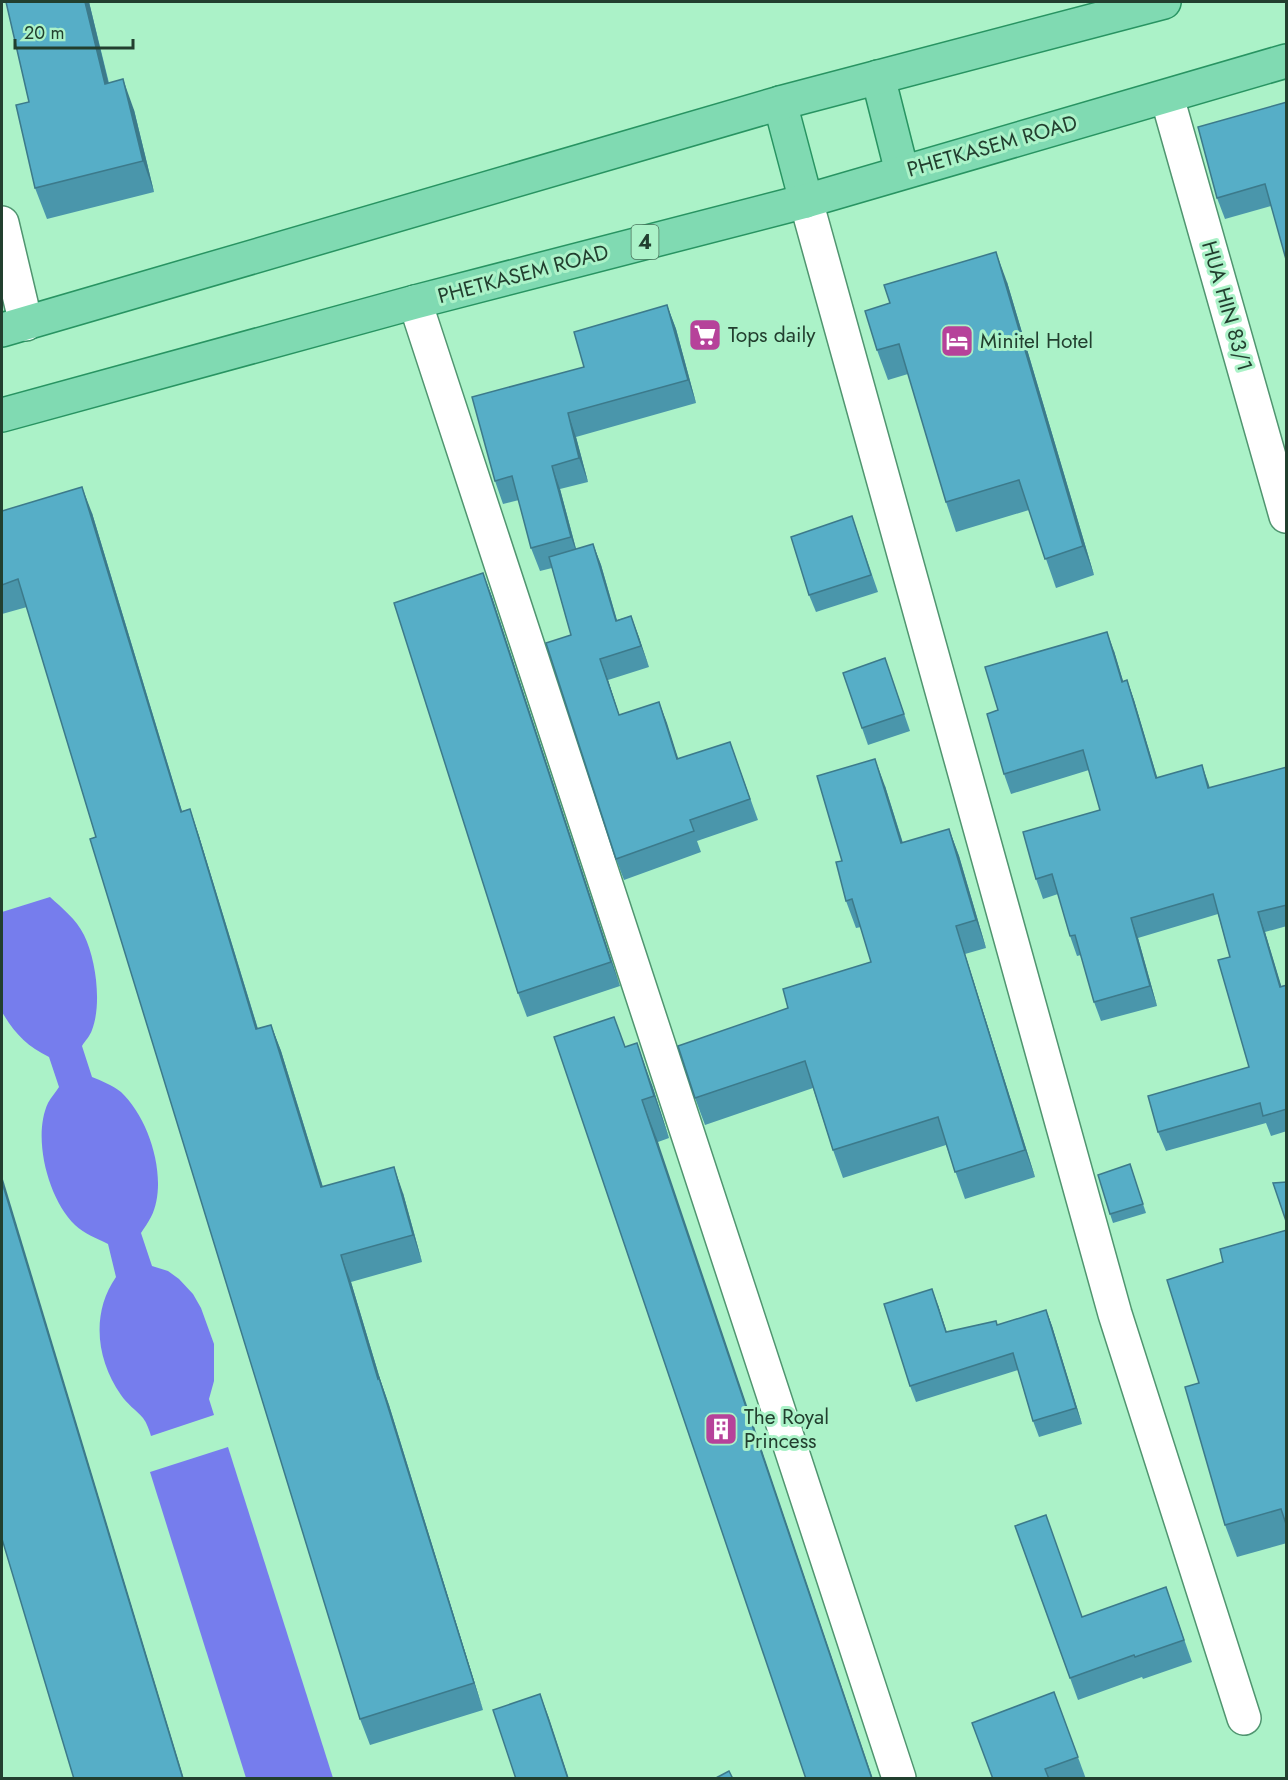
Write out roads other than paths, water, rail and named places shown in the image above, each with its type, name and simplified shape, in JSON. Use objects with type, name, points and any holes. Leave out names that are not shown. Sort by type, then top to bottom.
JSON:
[{"type":"main road","points":[[14,327],[780,104],[1164,2]]},
{"type":"main road","name":"PHETKASEM ROAD","points":[[2,414],[415,302],[806,201],[1287,62]]},
{"type":"main road","points":[[878,77],[902,172]]},
{"type":"main road","points":[[780,104],[806,201]]},
{"type":"street","name":"HUA HIN 83/1","points":[[1167,97],[1287,516]]},
{"type":"street","points":[[806,201],[1115,1314],[1244,1718]]},
{"type":"street","points":[[2,224],[14,327]]},
{"type":"street","points":[[415,302],[899,1779]]},
{"type":"place","name":"Tops daily","points":[[705,335]]},
{"type":"place","name":"Minitel Hotel","points":[[957,341]]},
{"type":"place","name":"The Royal Princess","points":[[721,1429]]}]
